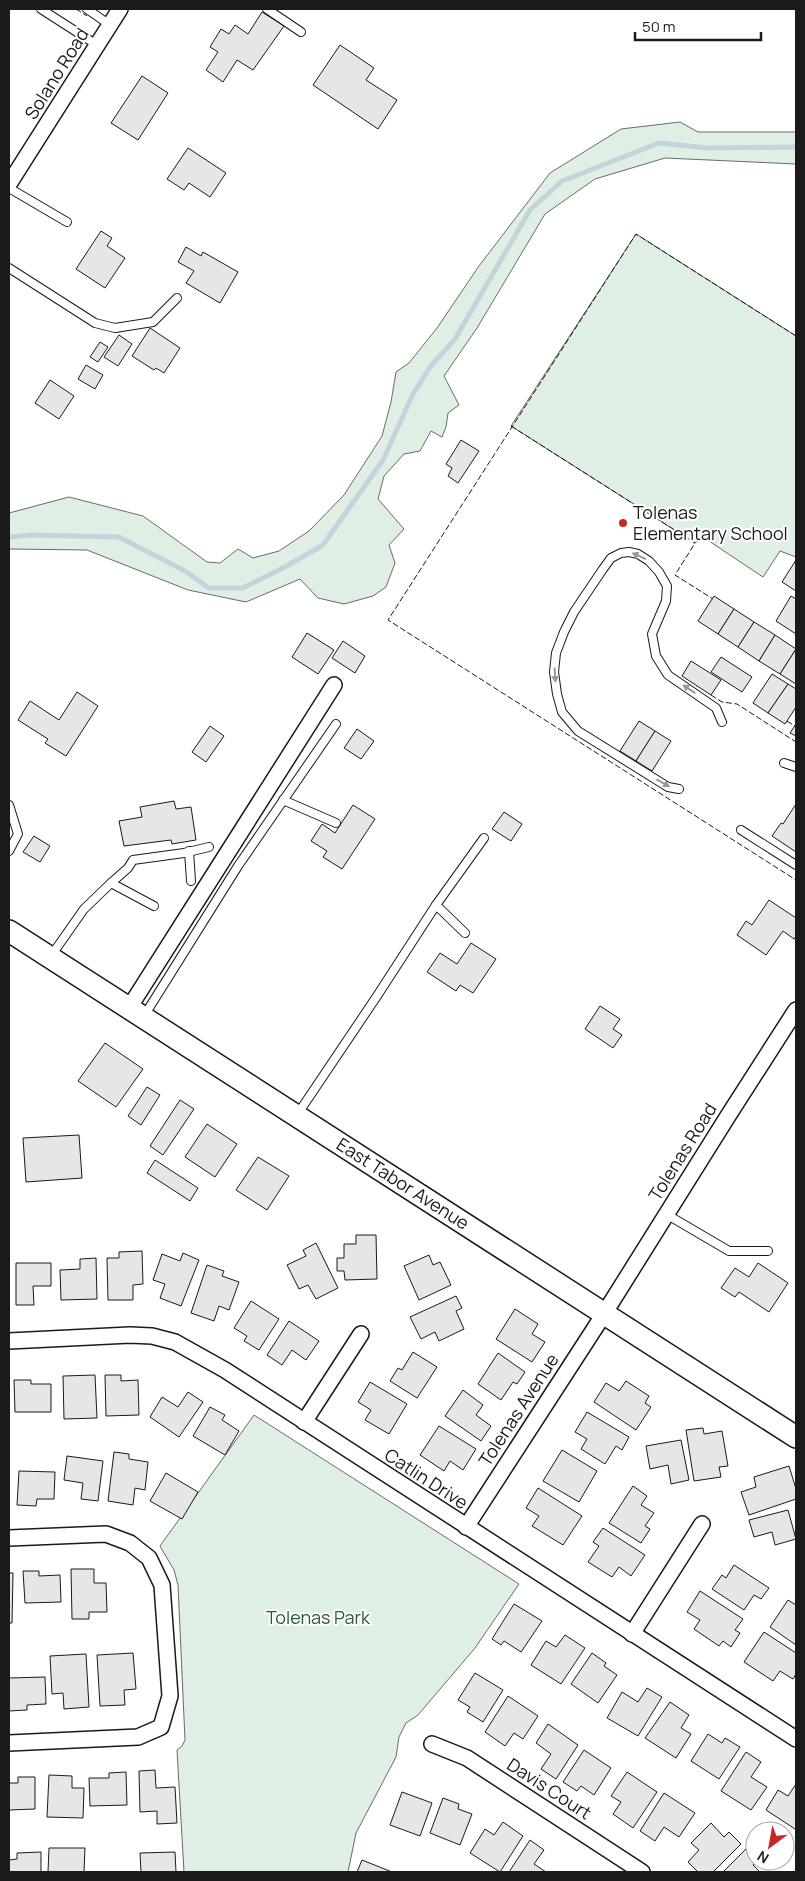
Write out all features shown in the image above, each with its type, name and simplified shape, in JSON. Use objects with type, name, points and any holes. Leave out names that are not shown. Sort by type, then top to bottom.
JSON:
[{"type":"main road","name":"East Tabor Avenue","points":[[9,931],[796,1437]]},
{"type":"street","name":"Solano Road","points":[[10,178],[120,9]]},
{"type":"street","points":[[136,1012],[334,685]]},
{"type":"street","name":"Tolenas Road","points":[[604,1314],[796,1010]]},
{"type":"street","name":"Tolenas Avenue","points":[[466,1527],[604,1314]]},
{"type":"street","points":[[304,1422],[361,1334]]},
{"type":"street","name":"Catlin Drive","points":[[9,1341],[130,1335],[160,1338],[175,1342],[225,1370],[632,1634],[795,1735]]},
{"type":"street","points":[[632,1634],[702,1524]]},
{"type":"street","points":[[9,1538],[106,1534],[130,1543],[148,1558],[162,1585],[170,1696],[160,1726],[138,1737],[9,1743]]},
{"type":"street","name":"Davis Court","points":[[432,1744],[467,1758],[642,1872]]},
{"type":"lane","points":[[41,9],[97,45]]},
{"type":"lane","points":[[87,9],[110,24]]},
{"type":"lane","points":[[267,9],[301,32]]},
{"type":"lane","points":[[10,178],[66,222]]},
{"type":"lane","points":[[9,268],[95,323],[115,328],[153,322],[178,298]]},
{"type":"lane","points":[[679,789],[668,787],[578,731],[562,712],[554,672],[556,653],[574,612],[602,568],[611,558],[621,553],[638,554],[649,561],[659,572],[667,586],[666,601],[652,634],[656,656],[668,675],[716,708],[722,722]]},
{"type":"lane","points":[[136,1012],[336,724]]},
{"type":"lane","points":[[784,763],[796,767]]},
{"type":"lane","points":[[283,800],[336,823]]},
{"type":"lane","points":[[9,805],[18,834],[9,850]]},
{"type":"lane","points":[[741,830],[796,865]]},
{"type":"lane","points":[[296,1117],[436,905],[484,838]]},
{"type":"lane","points":[[50,958],[84,909],[128,868],[134,860],[189,852],[209,847]]},
{"type":"lane","points":[[189,852],[191,881]]},
{"type":"lane","points":[[111,883],[154,906]]},
{"type":"lane","points":[[436,905],[465,933]]},
{"type":"lane","points":[[666,1214],[729,1251],[768,1251]]},
{"type":"green space","points":[[680,122],[698,132],[796,132],[796,164],[665,158],[595,179],[545,214],[477,328],[444,376],[459,405],[448,413],[442,437],[431,431],[420,451],[404,454],[384,476],[378,499],[404,529],[389,545],[395,563],[386,587],[373,596],[344,604],[318,598],[300,579],[246,602],[188,590],[87,550],[9,549],[9,513],[69,497],[143,516],[207,562],[220,563],[238,549],[253,558],[279,551],[309,531],[344,495],[382,436],[391,402],[396,372],[409,363],[437,328],[479,266],[550,173],[621,129]]},
{"type":"green space","points":[[636,234],[796,336],[796,557],[780,551],[763,577],[703,537],[695,543],[511,426]]},
{"type":"green space","name":"Tolenas Park","points":[[254,1415],[519,1584],[475,1648],[418,1715],[406,1723],[399,1737],[396,1757],[356,1833],[348,1872],[184,1872],[177,1750],[185,1740],[178,1585],[174,1570],[160,1546]]},
{"type":"building","points":[[262,12],[284,26],[253,70],[237,60],[223,82],[206,70],[218,52],[210,47],[221,29],[229,34],[235,25],[248,34]]},
{"type":"building","points":[[340,45],[374,68],[366,80],[397,100],[378,129],[313,85]]},
{"type":"building","points":[[142,76],[168,93],[138,140],[111,123]]},
{"type":"building","points":[[188,148],[226,173],[210,197],[189,183],[184,190],[167,179]]},
{"type":"building","points":[[101,231],[112,238],[107,246],[125,258],[105,288],[76,269]]},
{"type":"building","points":[[186,247],[201,256],[203,252],[238,272],[220,303],[186,283],[194,271],[178,262]]},
{"type":"building","points":[[150,328],[180,348],[164,373],[156,368],[154,370],[132,356]]},
{"type":"building","points":[[119,335],[132,344],[118,366],[104,357]]},
{"type":"building","points":[[100,342],[108,347],[98,362],[90,357]]},
{"type":"building","points":[[86,365],[103,375],[95,389],[78,379]]},
{"type":"building","points":[[50,380],[74,396],[59,419],[35,403]]},
{"type":"building","points":[[461,440],[479,451],[458,483],[448,476],[452,468],[446,464]]},
{"type":"building","points":[[796,560],[796,591],[782,582]]},
{"type":"building","points":[[714,596],[734,609],[718,634],[698,621]]},
{"type":"building","points":[[791,596],[796,599],[796,634],[776,621]]},
{"type":"building","points":[[734,609],[754,622],[738,647],[718,634]]},
{"type":"building","points":[[754,622],[775,635],[759,661],[738,647]]},
{"type":"building","points":[[307,633],[334,650],[318,674],[292,657]]},
{"type":"building","points":[[775,635],[796,649],[780,674],[759,661]]},
{"type":"building","points":[[343,641],[365,656],[355,673],[332,658]]},
{"type":"building","points":[[796,649],[796,684],[780,674]]},
{"type":"building","points":[[721,657],[752,677],[742,692],[711,672]]},
{"type":"building","points":[[691,661],[721,680],[711,695],[682,676]]},
{"type":"building","points":[[772,674],[788,684],[768,713],[753,703]]},
{"type":"building","points":[[788,684],[796,689],[796,707],[785,724],[768,713]]},
{"type":"building","points":[[77,692],[98,706],[66,756],[45,743],[48,739],[18,720],[30,701],[59,720]]},
{"type":"building","points":[[639,721],[655,731],[636,761],[620,751]]},
{"type":"building","points":[[796,724],[796,736],[790,733]]},
{"type":"building","points":[[210,726],[224,736],[206,762],[192,752]]},
{"type":"building","points":[[357,729],[374,741],[361,759],[344,748]]},
{"type":"building","points":[[655,731],[671,741],[652,771],[636,761]]},
{"type":"building","points":[[174,801],[176,809],[191,807],[196,840],[172,844],[171,840],[124,846],[119,821],[142,817],[140,807]]},
{"type":"building","points":[[796,804],[796,852],[772,836],[781,823],[783,824]]},
{"type":"building","points":[[353,805],[375,819],[342,869],[323,857],[327,851],[311,841],[322,824],[335,833]]},
{"type":"building","points":[[504,812],[522,824],[511,841],[492,829]]},
{"type":"building","points":[[34,836],[50,846],[40,862],[23,852]]},
{"type":"building","points":[[769,900],[796,918],[796,936],[794,939],[783,931],[766,955],[737,935],[746,921],[752,925]]},
{"type":"building","points":[[471,943],[496,959],[473,993],[460,985],[456,991],[427,972],[440,953],[457,964]]},
{"type":"building","points":[[600,1006],[620,1019],[613,1029],[622,1035],[613,1048],[585,1029]]},
{"type":"building","points":[[105,1043],[143,1069],[116,1107],[78,1081]]},
{"type":"building","points":[[147,1087],[160,1095],[141,1125],[128,1116]]},
{"type":"building","points":[[180,1100],[194,1109],[163,1155],[150,1146]]},
{"type":"building","points":[[207,1124],[237,1144],[215,1177],[185,1157]]},
{"type":"building","points":[[79,1135],[82,1178],[26,1182],[23,1138]]},
{"type":"building","points":[[258,1157],[289,1176],[267,1210],[236,1190]]},
{"type":"building","points":[[155,1160],[198,1188],[190,1201],[147,1173]]},
{"type":"building","points":[[356,1235],[376,1235],[377,1279],[345,1280],[344,1271],[337,1271],[337,1258],[344,1258],[344,1244],[356,1244]]},
{"type":"building","points":[[316,1243],[338,1288],[316,1299],[308,1285],[299,1289],[287,1265],[306,1256],[303,1250]]},
{"type":"building","points":[[142,1251],[143,1284],[133,1285],[133,1300],[108,1300],[107,1258],[119,1258],[119,1252]]},
{"type":"building","points":[[183,1253],[199,1260],[181,1306],[160,1298],[165,1284],[153,1280],[162,1254],[180,1261]]},
{"type":"building","points":[[429,1255],[433,1265],[440,1262],[451,1285],[419,1300],[404,1266]]},
{"type":"building","points":[[96,1258],[97,1299],[61,1300],[60,1270],[80,1269],[80,1259]]},
{"type":"building","points":[[16,1263],[51,1263],[51,1286],[33,1286],[34,1305],[16,1305]]},
{"type":"building","points":[[758,1263],[788,1283],[769,1312],[739,1292],[735,1297],[721,1288],[735,1268],[749,1277]]},
{"type":"building","points":[[207,1265],[224,1271],[222,1276],[239,1282],[229,1310],[219,1306],[214,1321],[191,1313]]},
{"type":"building","points":[[456,1296],[462,1308],[456,1311],[464,1329],[439,1341],[435,1332],[421,1339],[410,1317]]},
{"type":"building","points":[[251,1301],[279,1319],[259,1350],[244,1341],[247,1336],[234,1328]]},
{"type":"building","points":[[515,1309],[538,1324],[532,1334],[545,1342],[532,1362],[496,1339]]},
{"type":"building","points":[[289,1321],[319,1341],[306,1360],[292,1350],[282,1365],[267,1355]]},
{"type":"building","points":[[413,1352],[437,1367],[417,1398],[390,1381],[398,1368],[402,1370]]},
{"type":"building","points":[[498,1353],[525,1372],[517,1384],[513,1382],[501,1400],[478,1384]]},
{"type":"building","points":[[95,1375],[97,1418],[64,1419],[63,1376]]},
{"type":"building","points":[[105,1375],[121,1375],[121,1381],[138,1380],[139,1415],[106,1416]]},
{"type":"building","points":[[14,1380],[31,1380],[31,1384],[51,1384],[51,1412],[15,1412]]},
{"type":"building","points":[[626,1381],[649,1396],[645,1403],[651,1407],[636,1430],[594,1402],[606,1383],[619,1391]]},
{"type":"building","points":[[370,1382],[407,1404],[389,1434],[365,1420],[371,1410],[358,1402]]},
{"type":"building","points":[[463,1390],[483,1405],[476,1415],[491,1426],[481,1441],[445,1416]]},
{"type":"building","points":[[188,1392],[203,1402],[179,1437],[150,1417],[162,1397],[178,1407]]},
{"type":"building","points":[[210,1407],[225,1415],[222,1420],[239,1431],[225,1455],[193,1436]]},
{"type":"building","points":[[587,1412],[629,1437],[622,1450],[616,1446],[605,1464],[581,1449],[587,1439],[575,1432]]},
{"type":"building","points":[[439,1426],[476,1449],[463,1470],[450,1461],[444,1471],[420,1455]]},
{"type":"building","points":[[703,1428],[704,1434],[722,1431],[728,1466],[719,1467],[721,1477],[694,1481],[686,1430]]},
{"type":"building","points":[[681,1440],[689,1480],[671,1484],[668,1465],[650,1469],[646,1446]]},
{"type":"building","points":[[562,1450],[597,1471],[579,1502],[543,1481]]},
{"type":"building","points":[[114,1452],[129,1454],[129,1459],[148,1462],[145,1490],[135,1488],[133,1505],[108,1501]]},
{"type":"building","points":[[67,1456],[103,1461],[98,1501],[81,1499],[83,1483],[64,1480]]},
{"type":"building","points":[[789,1466],[796,1489],[796,1499],[749,1515],[741,1492],[756,1487],[754,1477]]},
{"type":"building","points":[[19,1471],[55,1472],[54,1499],[37,1499],[36,1506],[17,1505]]},
{"type":"building","points":[[166,1473],[198,1492],[182,1519],[150,1501]]},
{"type":"building","points":[[633,1486],[647,1496],[641,1505],[654,1513],[645,1526],[650,1529],[641,1543],[609,1523]]},
{"type":"building","points":[[538,1488],[582,1516],[563,1545],[532,1526],[539,1516],[526,1508]]},
{"type":"building","points":[[788,1510],[796,1539],[775,1545],[772,1532],[754,1537],[749,1520]]},
{"type":"building","points":[[603,1528],[645,1555],[631,1576],[619,1567],[612,1577],[588,1562],[599,1546],[593,1542]]},
{"type":"building","points":[[734,1565],[769,1588],[761,1599],[754,1595],[744,1610],[712,1589],[722,1575],[726,1578]]},
{"type":"building","points":[[71,1569],[94,1569],[94,1583],[106,1583],[107,1612],[89,1612],[89,1619],[72,1619]]},
{"type":"building","points":[[23,1571],[39,1571],[39,1576],[60,1575],[61,1602],[25,1603]]},
{"type":"building","points":[[9,1573],[13,1573],[12,1623],[9,1623]]},
{"type":"building","points":[[700,1591],[743,1619],[735,1630],[740,1633],[731,1647],[723,1641],[719,1646],[694,1629],[700,1620],[687,1612]]},
{"type":"building","points":[[788,1600],[796,1605],[796,1645],[770,1627]]},
{"type":"building","points":[[514,1604],[542,1621],[521,1652],[504,1641],[501,1645],[492,1639]]},
{"type":"building","points":[[764,1632],[796,1653],[796,1674],[793,1679],[780,1671],[773,1681],[744,1662]]},
{"type":"building","points":[[565,1635],[585,1648],[561,1684],[531,1665],[546,1641],[556,1647]]},
{"type":"building","points":[[133,1653],[136,1689],[124,1690],[125,1705],[100,1706],[97,1655]]},
{"type":"building","points":[[592,1653],[606,1663],[604,1666],[617,1675],[598,1703],[571,1684]]},
{"type":"building","points":[[86,1654],[89,1707],[64,1709],[63,1693],[52,1694],[50,1656]]},
{"type":"building","points":[[475,1673],[503,1690],[483,1722],[467,1712],[470,1707],[458,1700]]},
{"type":"building","points":[[45,1677],[46,1704],[27,1705],[27,1710],[9,1711],[9,1678]]},
{"type":"building","points":[[647,1688],[662,1697],[638,1736],[607,1718],[622,1692],[638,1702]]},
{"type":"building","points":[[508,1696],[538,1716],[523,1739],[514,1733],[505,1746],[485,1732]]},
{"type":"building","points":[[670,1702],[689,1715],[681,1728],[691,1734],[676,1758],[645,1738]]},
{"type":"building","points":[[548,1724],[578,1745],[556,1779],[541,1769],[551,1754],[536,1743]]},
{"type":"building","points":[[708,1734],[722,1743],[725,1738],[740,1747],[719,1779],[691,1761]]},
{"type":"building","points":[[584,1750],[611,1768],[594,1795],[581,1786],[577,1791],[563,1782]]},
{"type":"building","points":[[746,1752],[761,1762],[751,1777],[767,1787],[751,1810],[721,1791]]},
{"type":"building","points":[[155,1770],[156,1788],[175,1787],[177,1823],[157,1824],[157,1811],[140,1812],[139,1771]]},
{"type":"building","points":[[126,1772],[127,1805],[90,1806],[89,1778],[109,1778],[109,1773]]},
{"type":"building","points":[[627,1772],[657,1792],[633,1828],[613,1814],[621,1802],[611,1796]]},
{"type":"building","points":[[49,1775],[72,1776],[72,1788],[84,1788],[83,1818],[47,1817]]},
{"type":"building","points":[[18,1777],[35,1777],[35,1809],[9,1810],[9,1783],[18,1783]]},
{"type":"building","points":[[796,1784],[795,1829],[795,1821],[783,1821],[766,1810],[778,1790],[788,1796]]},
{"type":"building","points":[[402,1792],[432,1803],[420,1836],[390,1825]]},
{"type":"building","points":[[664,1793],[695,1813],[679,1837],[664,1827],[655,1841],[640,1831]]},
{"type":"building","points":[[443,1798],[459,1804],[458,1809],[472,1814],[460,1845],[430,1833]]},
{"type":"building","points":[[503,1822],[523,1836],[500,1872],[470,1853],[485,1829],[494,1835]]},
{"type":"building","points":[[711,1823],[724,1837],[729,1832],[741,1844],[713,1872],[698,1872],[688,1862],[699,1850],[691,1843]]},
{"type":"building","points":[[530,1840],[544,1850],[534,1864],[546,1872],[509,1872]]},
{"type":"building","points":[[49,1848],[85,1848],[84,1872],[48,1872]]},
{"type":"building","points":[[745,1850],[745,1871],[760,1872],[723,1872]]},
{"type":"building","points":[[41,1852],[41,1872],[9,1872],[9,1860],[17,1859],[17,1853]]},
{"type":"building","points":[[175,1852],[176,1872],[141,1872],[140,1853]]},
{"type":"building","points":[[362,1860],[392,1872],[357,1872]]},
{"type":"waterway","points":[[9,537],[31,535],[119,537],[185,571],[209,588],[243,588],[323,545],[383,460],[413,394],[430,367],[455,339],[530,210],[562,181],[659,143],[707,148],[796,147]]},
{"type":"fence","points":[[76,9],[87,16]]},
{"type":"fence","points":[[796,336],[636,234],[388,620],[796,880]]},
{"type":"fence","points":[[511,426],[695,543],[675,575],[713,599]]},
{"type":"fence","points":[[711,695],[722,702],[737,704],[796,742]]},
{"type":"fence","points":[[787,721],[795,726]]},
{"type":"place","name":"Tolenas Elementary School","points":[[623,523]]}]
